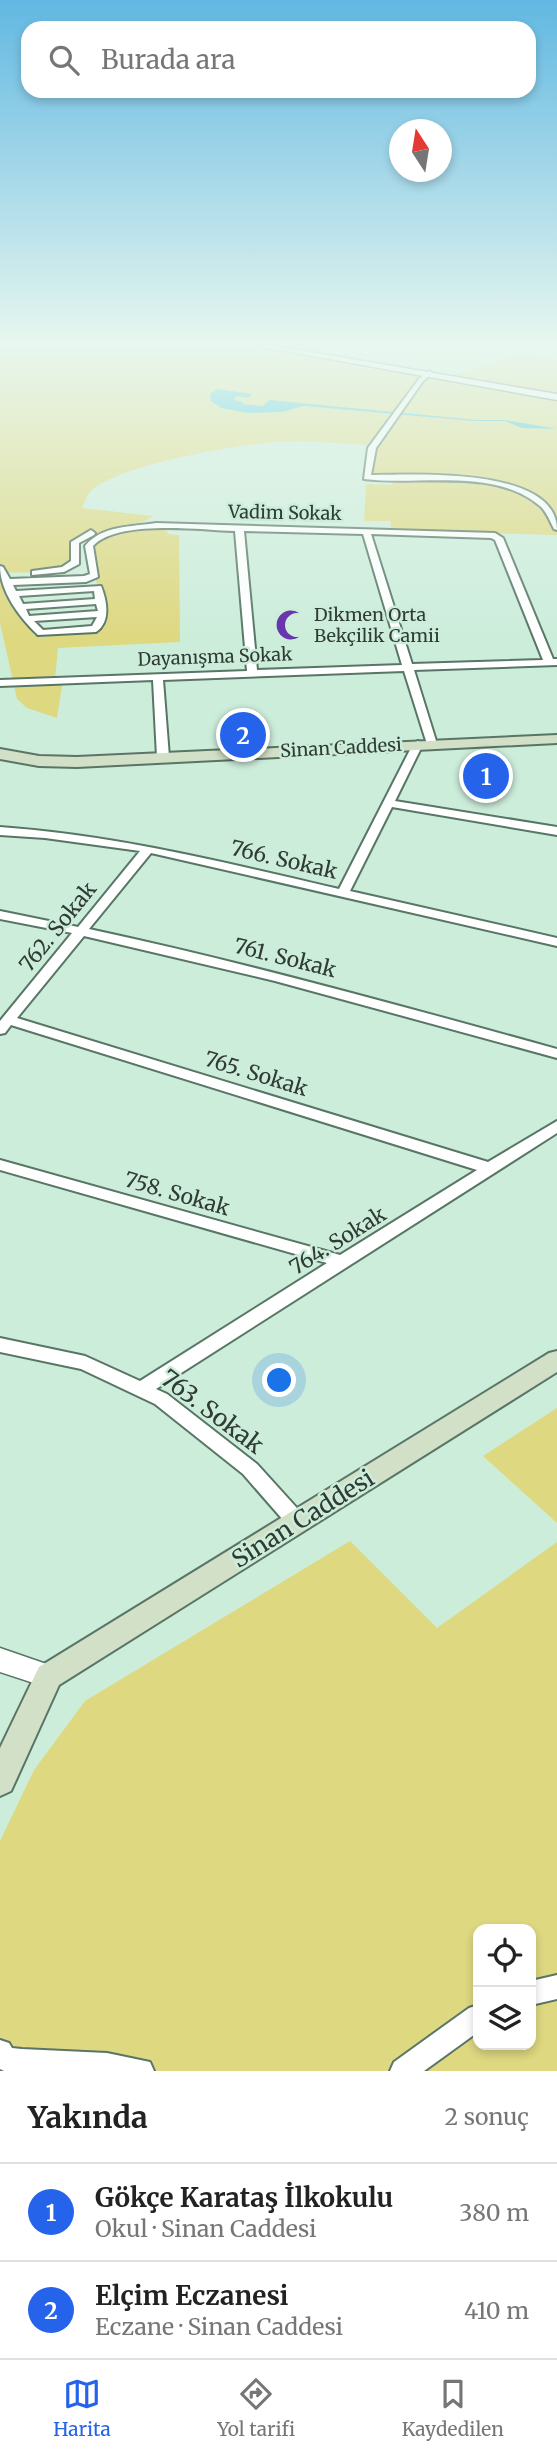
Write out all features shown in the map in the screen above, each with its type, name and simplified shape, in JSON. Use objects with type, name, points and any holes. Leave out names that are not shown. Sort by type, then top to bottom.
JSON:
[{"type":"main road","name":"Sinan Caddesi","points":[[0,754],[55,761],[557,739]]},
{"type":"main road","name":"Sinan Caddesi","points":[[49,1676],[557,1360]]},
{"type":"main road","points":[[0,1781],[49,1676]]},
{"type":"street","points":[[376,443],[372,448],[367,477],[466,480],[501,486],[519,491],[545,506],[557,527]]},
{"type":"street","name":"Vadim Sokak","points":[[8,582],[86,579],[95,575],[89,546],[102,536],[156,526],[485,534],[499,538],[553,662]]},
{"type":"street","points":[[239,528],[251,674]]},
{"type":"street","points":[[343,893],[389,803],[425,744],[366,531]]},
{"type":"street","points":[[1,570],[24,574],[64,569],[76,562],[70,545],[91,533]]},
{"type":"street","points":[[1,570],[8,582],[13,594],[26,619],[41,634],[96,629],[103,614],[97,588],[13,594]]},
{"type":"street","points":[[20,607],[100,601]]},
{"type":"street","points":[[26,619],[103,614]]},
{"type":"street","name":"Dayanışma Sokak","points":[[0,682],[553,662]]},
{"type":"street","points":[[158,677],[163,757]]},
{"type":"street","points":[[389,803],[557,831]]},
{"type":"street","name":"766. Sokak","points":[[0,831],[45,834],[148,849],[557,942]]},
{"type":"street","name":"762. Sokak","points":[[4,1025],[148,849]]},
{"type":"street","name":"761. Sokak","points":[[0,915],[82,930],[325,989],[557,1054]]},
{"type":"street","name":"765. Sokak","points":[[4,1025],[492,1169]]},
{"type":"street","name":"764. Sokak","points":[[141,1389],[557,1126]]},
{"type":"street","name":"758. Sokak","points":[[0,1165],[344,1262]]},
{"type":"street","name":"763. Sokak","points":[[0,1345],[85,1363],[161,1399],[250,1469],[298,1523]]},
{"type":"street","points":[[0,1660],[49,1676]]},
{"type":"street","points":[[536,1992],[557,1987]]},
{"type":"street","points":[[403,2071],[473,2021]]},
{"type":"street","points":[[0,2052],[5,2059],[25,2063],[115,2064],[141,2071]]},
{"type":"shaded area","points":[[0,443],[274,443],[180,457],[125,473],[103,483],[89,493],[82,508],[153,516],[136,524],[75,542],[76,562],[40,571],[3,572],[34,635],[44,637],[100,631],[105,624],[89,546],[91,542],[119,532],[165,526],[168,534],[179,535],[180,642],[58,648],[55,680],[63,680],[57,718],[27,708],[17,699],[0,623]]},
{"type":"shaded area","points":[[332,443],[557,443],[557,535],[391,531],[391,521],[364,521],[366,484],[392,485],[394,478],[367,477],[373,445]]},
{"type":"shaded area","points":[[557,1408],[557,1523],[483,1456]]},
{"type":"shaded area","points":[[350,1541],[437,1628],[557,1542],[557,2071],[0,2071],[0,1841],[34,1770],[85,1701]]},
{"type":"place","name":"Dikmen Orta Bekçilik Camii","points":[[291,625]]},
{"type":"place","name":"Elçim Eczanesi","points":[[243,735]]},
{"type":"place","name":"Gökçe Karataş İlkokulu","points":[[486,776]]}]
